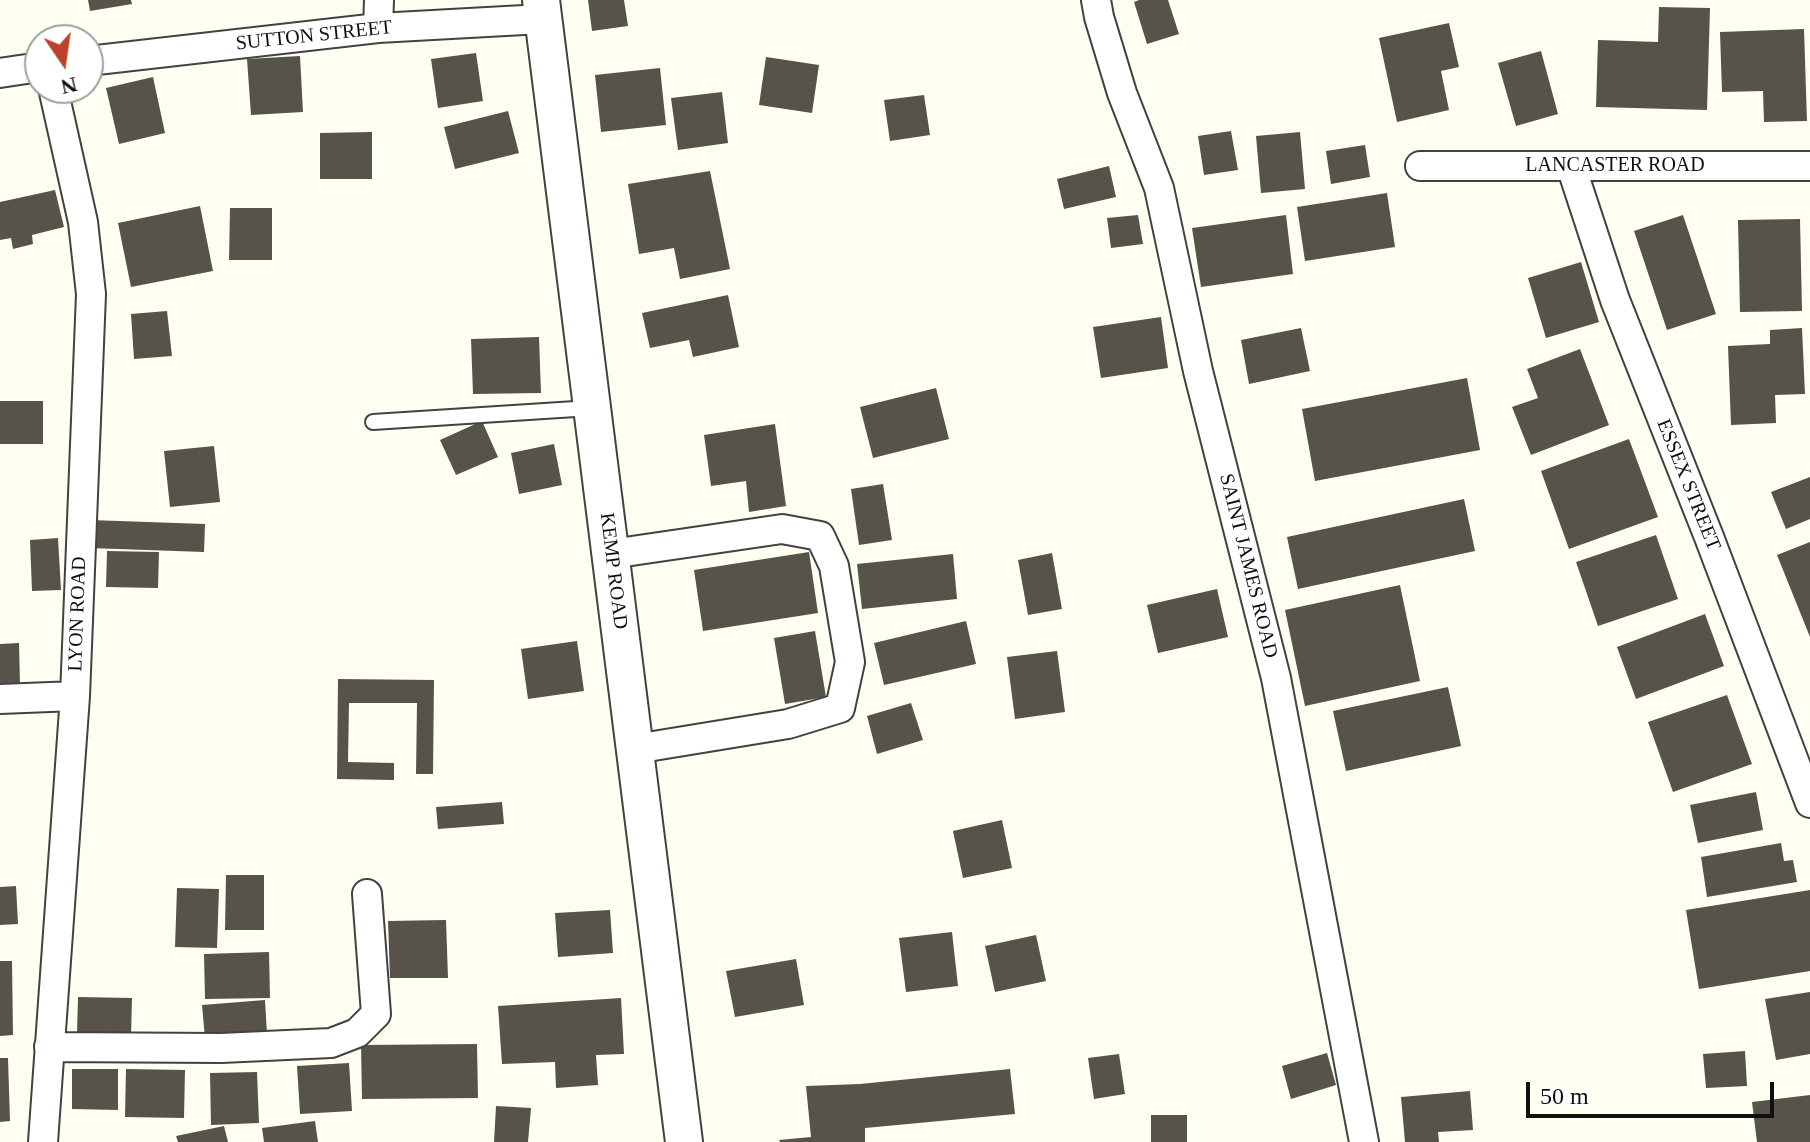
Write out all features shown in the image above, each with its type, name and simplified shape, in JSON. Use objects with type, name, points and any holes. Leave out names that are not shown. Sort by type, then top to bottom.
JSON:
[{"type":"street","name":"SAINT JAMES ROAD","points":[[1096,0],[1122,93],[1159,188],[1198,371],[1276,678],[1364,1142]]},
{"type":"street","name":"SUTTON STREET","points":[[104,58],[378,14],[541,10]]},
{"type":"street","name":"KEMP ROAD","points":[[541,10],[684,1142]]},
{"type":"street","points":[[0,73],[24,69]]},
{"type":"street","name":"LYON ROAD","points":[[43,1142],[75,696],[91,294],[83,222],[57,104]]},
{"type":"street","name":"LANCASTER ROAD","points":[[1420,166],[1810,166]]},
{"type":"street","name":"ESSEX STREET","points":[[1571,166],[1615,300],[1810,803]]},
{"type":"street","points":[[611,554],[782,529],[820,536],[834,566],[850,662],[840,708],[788,724],[635,749]]},
{"type":"street","points":[[0,699],[75,696]]},
{"type":"street","points":[[49,1047],[221,1048],[331,1043],[357,1033],[376,1014],[367,894]]},
{"type":"lane","points":[[373,422],[592,408]]},
{"type":"building","points":[[88,0],[131,0],[132,4],[90,11]]},
{"type":"building","points":[[588,0],[624,0],[628,26],[592,31]]},
{"type":"building","points":[[1168,0],[1179,34],[1147,44],[1134,2]]},
{"type":"building","points":[[1659,7],[1710,8],[1707,110],[1596,107],[1598,40],[1658,42]]},
{"type":"building","points":[[1449,23],[1459,67],[1441,71],[1449,110],[1397,122],[1379,38]]},
{"type":"building","points":[[1804,29],[1807,121],[1764,122],[1763,91],[1722,92],[1720,32]]},
{"type":"building","points":[[1541,51],[1558,114],[1516,126],[1498,63]]},
{"type":"building","points":[[476,53],[483,101],[438,108],[431,59]]},
{"type":"building","points":[[300,56],[303,112],[251,115],[247,59]]},
{"type":"building","points":[[766,57],[819,65],[812,113],[759,105]]},
{"type":"building","points":[[660,68],[666,125],[601,132],[595,75]]},
{"type":"building","points":[[153,77],[165,133],[119,144],[106,88]]},
{"type":"building","points":[[722,92],[728,143],[678,150],[671,98]]},
{"type":"building","points":[[924,95],[930,135],[890,141],[884,100]]},
{"type":"building","points":[[508,111],[519,153],[455,169],[444,127]]},
{"type":"building","points":[[1231,131],[1238,170],[1204,175],[1198,136]]},
{"type":"building","points":[[372,132],[372,179],[320,179],[320,133]]},
{"type":"building","points":[[1300,132],[1305,189],[1261,193],[1256,136]]},
{"type":"building","points":[[1365,145],[1370,177],[1331,184],[1326,151]]},
{"type":"building","points":[[1109,166],[1116,197],[1064,209],[1057,179]]},
{"type":"building","points":[[710,171],[730,269],[680,279],[674,248],[639,254],[628,184]]},
{"type":"building","points":[[55,190],[64,227],[32,235],[33,244],[13,249],[11,238],[0,240],[0,202]]},
{"type":"building","points":[[1387,193],[1395,247],[1305,261],[1297,207]]},
{"type":"building","points":[[200,206],[213,271],[131,287],[118,223]]},
{"type":"building","points":[[230,208],[272,208],[272,260],[229,260]]},
{"type":"building","points":[[1138,215],[1143,244],[1111,248],[1107,218]]},
{"type":"building","points":[[1286,215],[1293,274],[1201,287],[1192,228]]},
{"type":"building","points":[[1683,215],[1716,314],[1667,330],[1634,231]]},
{"type":"building","points":[[1800,219],[1802,311],[1740,312],[1738,220]]},
{"type":"building","points":[[1581,262],[1599,322],[1546,338],[1528,278]]},
{"type":"building","points":[[728,295],[739,347],[693,357],[689,340],[650,348],[642,313]]},
{"type":"building","points":[[167,311],[172,356],[134,359],[131,314]]},
{"type":"building","points":[[1161,317],[1168,368],[1101,378],[1093,327]]},
{"type":"building","points":[[1301,328],[1310,371],[1249,384],[1241,340]]},
{"type":"building","points":[[1802,328],[1805,394],[1775,395],[1776,423],[1731,425],[1728,346],[1770,344],[1770,330]]},
{"type":"building","points":[[539,337],[541,393],[473,394],[471,339]]},
{"type":"building","points":[[1580,349],[1609,425],[1531,455],[1512,407],[1538,398],[1527,369]]},
{"type":"building","points":[[1467,378],[1480,450],[1315,481],[1302,409]]},
{"type":"building","points":[[936,388],[949,439],[873,458],[860,407]]},
{"type":"building","points":[[0,401],[43,401],[43,444],[0,444]]},
{"type":"building","points":[[482,421],[498,457],[456,475],[440,440]]},
{"type":"building","points":[[775,424],[786,506],[749,512],[746,481],[711,486],[704,435]]},
{"type":"building","points":[[1629,439],[1658,517],[1569,549],[1541,471]]},
{"type":"building","points":[[554,444],[562,485],[519,494],[511,453]]},
{"type":"building","points":[[214,446],[220,502],[170,507],[164,451]]},
{"type":"building","points":[[1810,477],[1810,519],[1786,529],[1771,492]]},
{"type":"building","points":[[883,484],[892,540],[859,545],[851,489]]},
{"type":"building","points":[[1464,499],[1475,551],[1298,589],[1287,537]]},
{"type":"building","points":[[90,520],[205,524],[204,552],[89,548]]},
{"type":"building","points":[[1656,535],[1678,599],[1598,626],[1576,562]]},
{"type":"building","points":[[58,538],[61,590],[32,591],[30,540]]},
{"type":"building","points":[[1810,542],[1810,637],[1777,555]]},
{"type":"building","points":[[107,551],[159,552],[158,588],[106,587]]},
{"type":"building","points":[[809,552],[818,613],[703,631],[694,570]]},
{"type":"building","points":[[1052,553],[1062,609],[1028,615],[1018,560]]},
{"type":"building","points":[[953,554],[957,599],[862,609],[857,564]]},
{"type":"building","points":[[1400,585],[1420,681],[1305,706],[1285,610]]},
{"type":"building","points":[[1217,589],[1228,637],[1158,653],[1147,605]]},
{"type":"building","points":[[1705,614],[1724,666],[1636,699],[1617,647]]},
{"type":"building","points":[[966,621],[976,664],[884,685],[874,643]]},
{"type":"building","points":[[815,631],[826,697],[785,704],[774,638]]},
{"type":"building","points":[[577,641],[584,691],[528,699],[521,649]]},
{"type":"building","points":[[19,643],[20,685],[0,685],[0,644]]},
{"type":"building","points":[[1057,651],[1065,712],[1015,719],[1007,657]]},
{"type":"building","points":[[338,679],[434,680],[433,774],[416,774],[417,703],[349,703],[348,762],[394,763],[394,780],[337,779]]},
{"type":"building","points":[[1448,687],[1461,746],[1346,771],[1333,711]]},
{"type":"building","points":[[1727,695],[1752,764],[1673,792],[1648,722]]},
{"type":"building","points":[[911,703],[923,740],[877,754],[867,716]]},
{"type":"building","points":[[1756,792],[1763,830],[1698,843],[1690,805]]},
{"type":"building","points":[[502,802],[504,824],[438,829],[436,807]]},
{"type":"building","points":[[1002,820],[1012,868],[963,878],[953,831]]},
{"type":"building","points":[[1781,843],[1784,861],[1793,860],[1797,882],[1707,897],[1701,857]]},
{"type":"building","points":[[226,875],[264,875],[264,930],[225,930]]},
{"type":"building","points":[[16,886],[18,924],[0,925],[0,887]]},
{"type":"building","points":[[177,888],[219,889],[217,948],[175,947]]},
{"type":"building","points":[[1810,890],[1810,971],[1699,989],[1686,910]]},
{"type":"building","points":[[610,910],[613,953],[558,957],[555,913]]},
{"type":"building","points":[[446,920],[448,978],[390,978],[388,921]]},
{"type":"building","points":[[952,932],[958,986],[906,992],[899,938]]},
{"type":"building","points":[[1036,935],[1046,981],[995,992],[985,946]]},
{"type":"building","points":[[269,952],[270,998],[205,999],[204,954]]},
{"type":"building","points":[[796,959],[804,1005],[735,1017],[726,971]]},
{"type":"building","points":[[0,961],[12,961],[13,1035],[0,1036]]},
{"type":"building","points":[[1810,992],[1810,1054],[1776,1060],[1765,999]]},
{"type":"building","points":[[78,997],[132,998],[131,1036],[77,1034]]},
{"type":"building","points":[[621,998],[624,1054],[596,1055],[598,1085],[556,1088],[555,1062],[502,1064],[498,1006]]},
{"type":"building","points":[[265,1000],[267,1034],[205,1039],[202,1005]]},
{"type":"building","points":[[477,1044],[478,1098],[362,1099],[361,1045]]},
{"type":"building","points":[[1745,1051],[1747,1086],[1706,1088],[1703,1054]]},
{"type":"building","points":[[1327,1053],[1336,1085],[1291,1099],[1282,1066]]},
{"type":"building","points":[[1119,1054],[1125,1094],[1094,1099],[1088,1058]]},
{"type":"building","points":[[0,1058],[8,1058],[10,1121],[0,1122]]},
{"type":"building","points":[[349,1063],[352,1111],[300,1114],[297,1066]]},
{"type":"building","points":[[72,1069],[118,1069],[118,1110],[72,1109]]},
{"type":"building","points":[[126,1069],[185,1070],[184,1118],[125,1117]]},
{"type":"building","points":[[1010,1069],[1015,1114],[865,1128],[865,1142],[779,1140],[811,1137],[806,1086],[860,1084]]},
{"type":"building","points":[[257,1072],[259,1123],[211,1125],[210,1073]]},
{"type":"building","points":[[1470,1091],[1473,1130],[1438,1132],[1439,1142],[1405,1142],[1401,1097]]},
{"type":"building","points":[[1810,1095],[1810,1142],[1757,1142],[1752,1102]]},
{"type":"building","points":[[496,1106],[531,1108],[528,1142],[494,1142]]},
{"type":"building","points":[[1151,1115],[1187,1115],[1187,1142],[1151,1142]]},
{"type":"building","points":[[315,1121],[318,1142],[264,1142],[262,1128]]},
{"type":"building","points":[[224,1126],[228,1142],[178,1142],[176,1136]]}]
